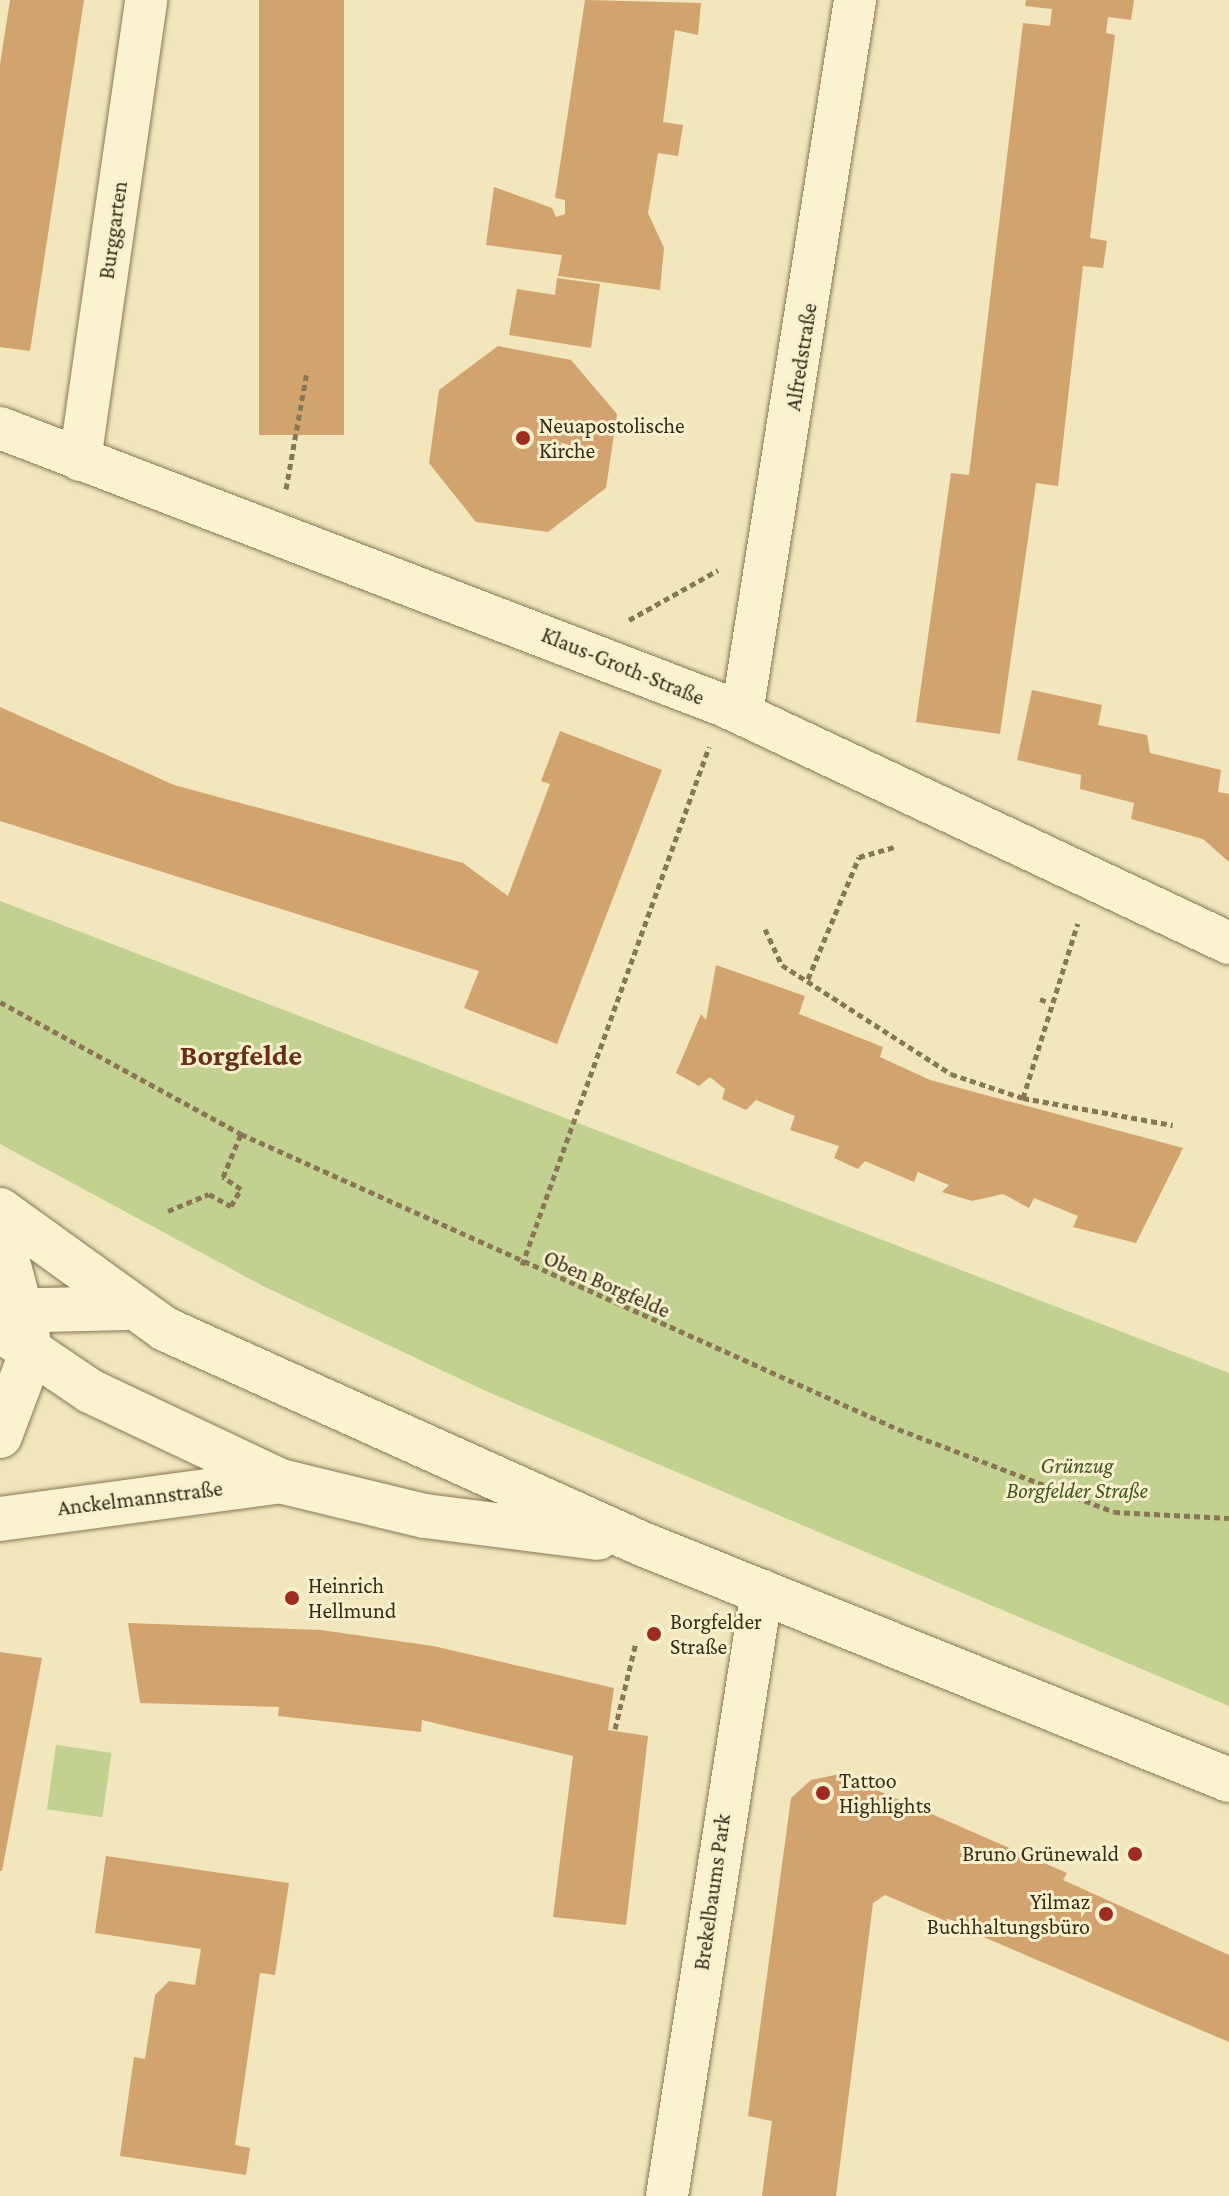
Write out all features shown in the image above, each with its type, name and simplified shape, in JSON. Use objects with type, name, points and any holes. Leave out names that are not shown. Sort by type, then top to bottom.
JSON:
[{"type":"main road","points":[[0,1210],[127,1308],[640,1543],[1229,1780]]},
{"type":"main road","points":[[0,1232],[13,1325],[0,1436]]},
{"type":"main road","points":[[13,1325],[127,1308]]},
{"type":"main road","points":[[13,1325],[90,1391],[280,1481],[425,1516],[640,1543]]},
{"type":"main road","name":"Anckelmannstraße","points":[[0,1519],[280,1481]]},
{"type":"street","name":"Burggarten","points":[[80,460],[146,0]]},
{"type":"street","name":"Alfredstraße","points":[[733,709],[774,539],[855,0]]},
{"type":"street","name":"Klaus-Groth-Straße","points":[[0,428],[733,709],[1096,877],[1229,943]]},
{"type":"street","name":"Brekelbaums Park","points":[[667,2196],[762,1590]]},
{"type":"path","points":[[278,534],[307,371]]},
{"type":"path","points":[[579,648],[774,539]]},
{"type":"path","points":[[522,1265],[733,709]]},
{"type":"path","points":[[808,979],[859,857],[895,847]]},
{"type":"path","points":[[1023,1098],[1048,1002],[1096,877]]},
{"type":"path","points":[[765,929],[779,962],[951,1074],[1023,1098],[1173,1125]]},
{"type":"path","points":[[1040,999],[1048,1002]]},
{"type":"path","name":"Oben Borgfelde","points":[[0,1002],[241,1134],[522,1265],[1028,1483],[1114,1512],[1229,1518]]},
{"type":"path","points":[[168,1211],[209,1194],[231,1206],[241,1189],[223,1177],[241,1134]]},
{"type":"path","points":[[615,1729],[636,1642]]},
{"type":"green space","name":"Grünzug Borgfelder Straße","points":[[0,901],[1229,1373],[1229,1706],[488,1392],[265,1287],[0,1144]]},
{"type":"green space","points":[[56,1745],[111,1753],[102,1817],[47,1809]]},
{"type":"building","points":[[10,0],[84,0],[30,351],[0,347],[0,65]]},
{"type":"building","points":[[259,0],[344,0],[344,435],[259,435]]},
{"type":"building","points":[[585,0],[701,3],[698,35],[675,30],[663,122],[683,125],[678,156],[658,153],[648,213],[664,248],[660,290],[558,276],[562,255],[486,245],[494,187],[552,208],[556,217],[565,214],[565,200],[555,198]]},
{"type":"building","points":[[1026,0],[1134,0],[1131,20],[1108,17],[1106,33],[1115,35],[1090,238],[1107,241],[1103,268],[1083,266],[1058,486],[1036,483],[1000,734],[916,722],[951,473],[969,475],[1023,23],[1050,26],[1052,9],[1025,6]]},
{"type":"building","points":[[557,278],[600,284],[591,348],[509,335],[517,289],[555,295]]},
{"type":"building","name":"Neuapostolische Kirche","points":[[498,346],[571,360],[617,414],[606,488],[548,532],[476,522],[429,463],[439,390]]},
{"type":"building","points":[[1032,690],[1102,705],[1098,725],[1147,735],[1150,753],[1221,770],[1218,792],[1229,794],[1229,862],[1203,839],[1131,819],[1134,803],[1080,789],[1081,775],[1017,760]]},
{"type":"building","points":[[0,707],[174,785],[463,863],[508,896],[550,784],[541,781],[560,731],[662,770],[557,1044],[464,1008],[479,971],[0,821]]},
{"type":"building","points":[[716,965],[805,996],[799,1014],[883,1047],[880,1057],[930,1080],[1183,1148],[1136,1243],[1073,1227],[1078,1216],[1034,1198],[1029,1208],[1003,1194],[972,1201],[942,1192],[949,1185],[918,1172],[914,1182],[865,1161],[858,1169],[834,1158],[839,1146],[790,1130],[795,1116],[756,1100],[746,1110],[722,1099],[725,1089],[710,1077],[699,1086],[676,1073],[701,1014],[706,1020]]},
{"type":"building","points":[[128,1623],[321,1630],[433,1646],[614,1688],[608,1730],[648,1736],[626,1925],[553,1917],[573,1756],[422,1720],[421,1732],[278,1716],[279,1707],[140,1703]]},
{"type":"building","points":[[0,1652],[42,1658],[2,1871],[0,1871]]},
{"type":"building","points":[[840,1774],[1067,1873],[1063,1880],[1229,1955],[1229,2042],[885,1895],[873,1903],[836,2196],[762,2196],[772,2121],[748,2116],[791,1798],[811,1780]]},
{"type":"building","points":[[106,1856],[289,1883],[275,1975],[260,1973],[235,2145],[250,2148],[246,2175],[120,2156],[134,2057],[145,2059],[155,1995],[169,1981],[195,1985],[201,1949],[95,1933]]},
{"type":"place","name":"Neuapostolische Kirche","points":[[523,438]]},
{"type":"place","name":"Heinrich Hellmund","points":[[292,1598]]},
{"type":"place","name":"Borgfelder Straße","points":[[654,1634]]},
{"type":"place","name":"Tattoo Highlights","points":[[823,1793]]},
{"type":"place","name":"Bruno Grünewald","points":[[1135,1854]]},
{"type":"place","name":"Yilmaz Buchhaltungsbüro","points":[[1106,1914]]},
{"type":"district","name":"Borgfelde","points":[[241,1055]]}]
